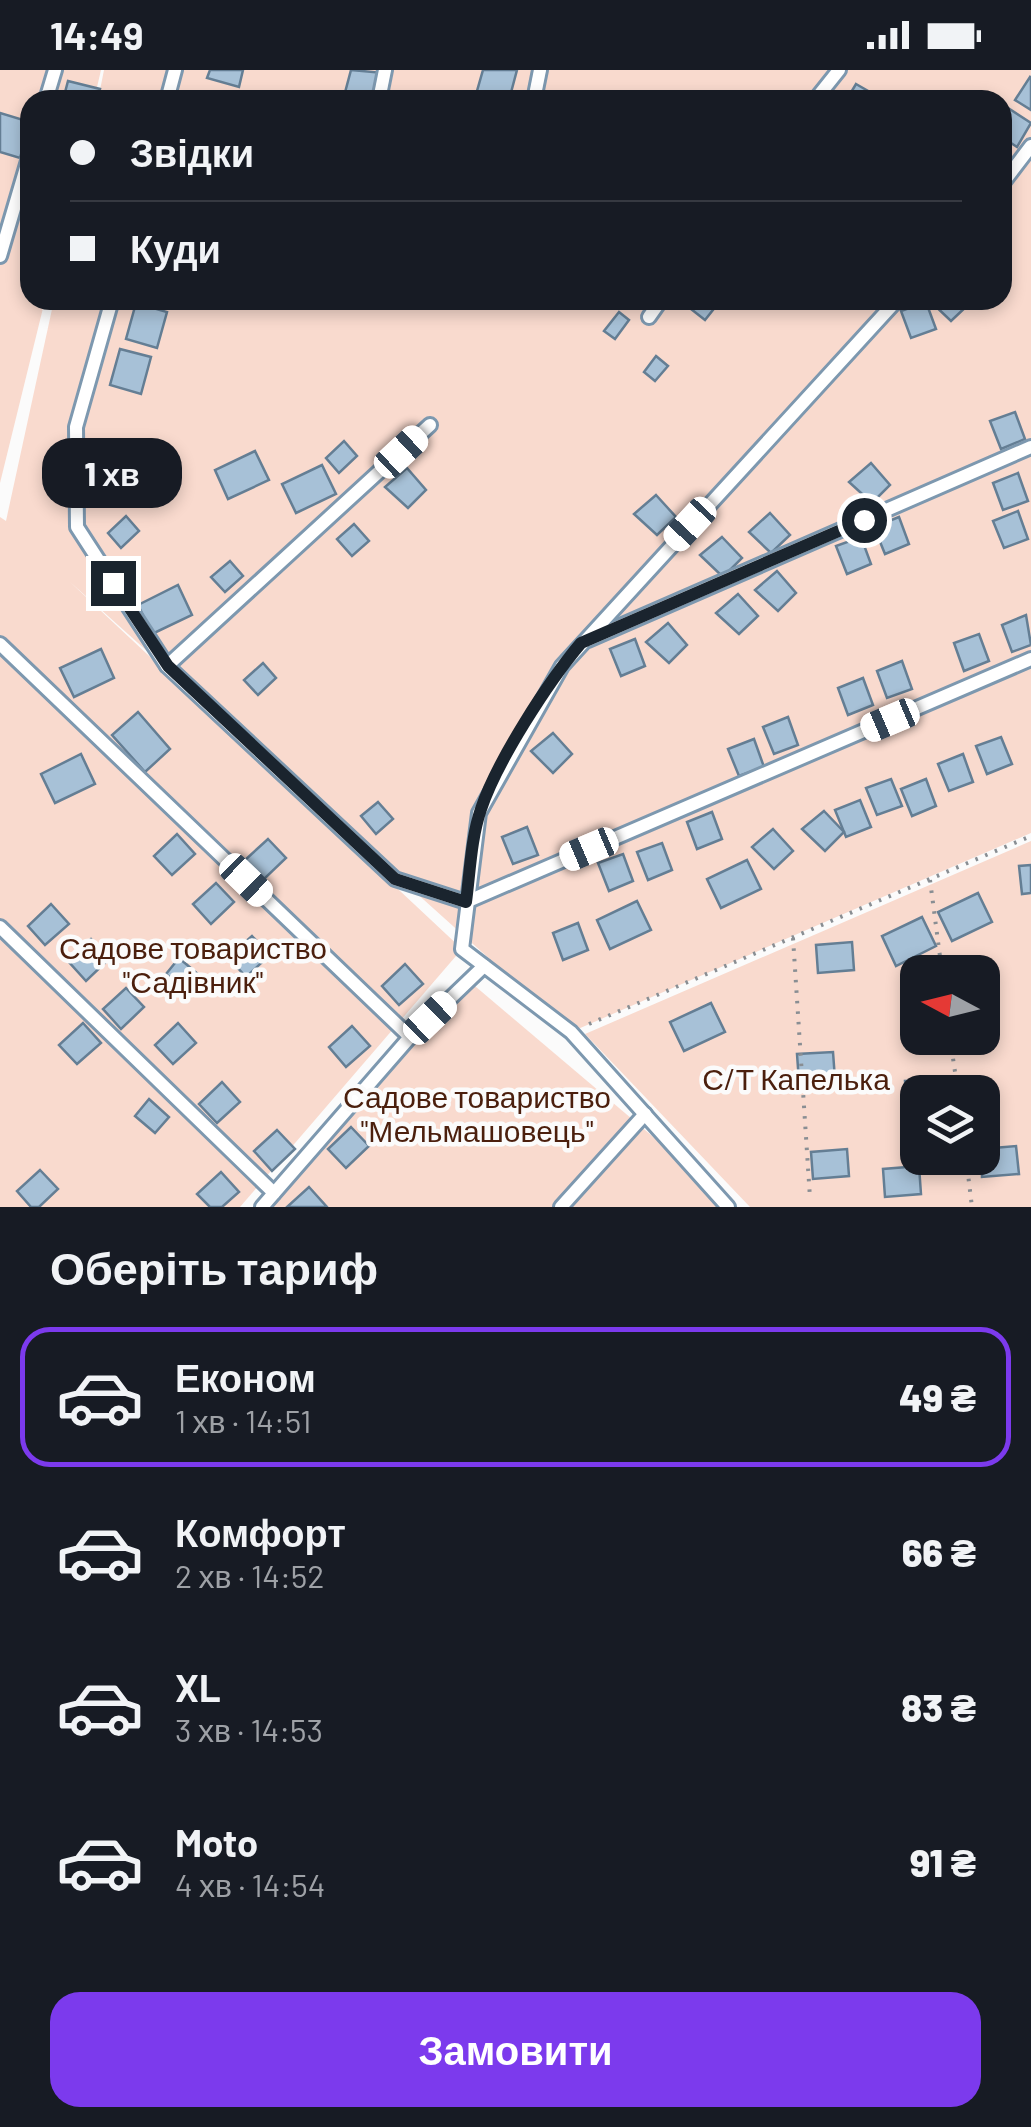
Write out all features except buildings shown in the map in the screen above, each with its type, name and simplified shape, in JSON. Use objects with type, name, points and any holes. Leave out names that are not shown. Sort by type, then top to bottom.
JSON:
[{"type":"lane","points":[[1012,171],[1031,146]]},
{"type":"lane","points":[[0,256],[20,188]]},
{"type":"lane","points":[[109,310],[76,427],[77,527],[168,666],[395,879],[466,902],[1031,659]]},
{"type":"lane","points":[[648,316],[653,310]]},
{"type":"lane","points":[[728,1207],[571,1032],[462,949],[479,813],[562,666],[888,310]]},
{"type":"lane","points":[[168,666],[430,425]]},
{"type":"lane","points":[[581,643],[1031,447]]},
{"type":"lane","points":[[0,644],[410,1037]]},
{"type":"lane","points":[[0,926],[274,1193]]},
{"type":"lane","points":[[262,1207],[410,1037],[484,966]]},
{"type":"lane","points":[[561,1207],[645,1114]]},
{"type":"path","points":[[571,1032],[1031,836]]},
{"type":"path","points":[[930,880],[940,955]]},
{"type":"path","points":[[794,938],[810,1198]]},
{"type":"path","points":[[968,1175],[972,1207]]},
{"type":"green space","points":[[0,70],[101,70],[96,90],[20,90],[20,310],[43,310],[0,483]]},
{"type":"green space","name":"Садове товариство \"Садівник\"","points":[[104,70],[1031,70],[1031,833],[571,1032],[69,581],[462,949],[240,1207],[0,1207],[0,517],[6,521],[52,310],[1012,310],[1012,90],[100,90]]},
{"type":"green space","name":"С/Т Капелька","points":[[1031,841],[1031,1207],[750,1207],[585,1034]]},
{"type":"green space","name":"Садове товариство \"Мельмашовець\"","points":[[469,981],[736,1207],[267,1207]]},
{"type":"route","points":[[113,583],[168,666],[395,879],[466,902],[479,813],[490,788],[562,666],[581,643],[864,520]]}]
